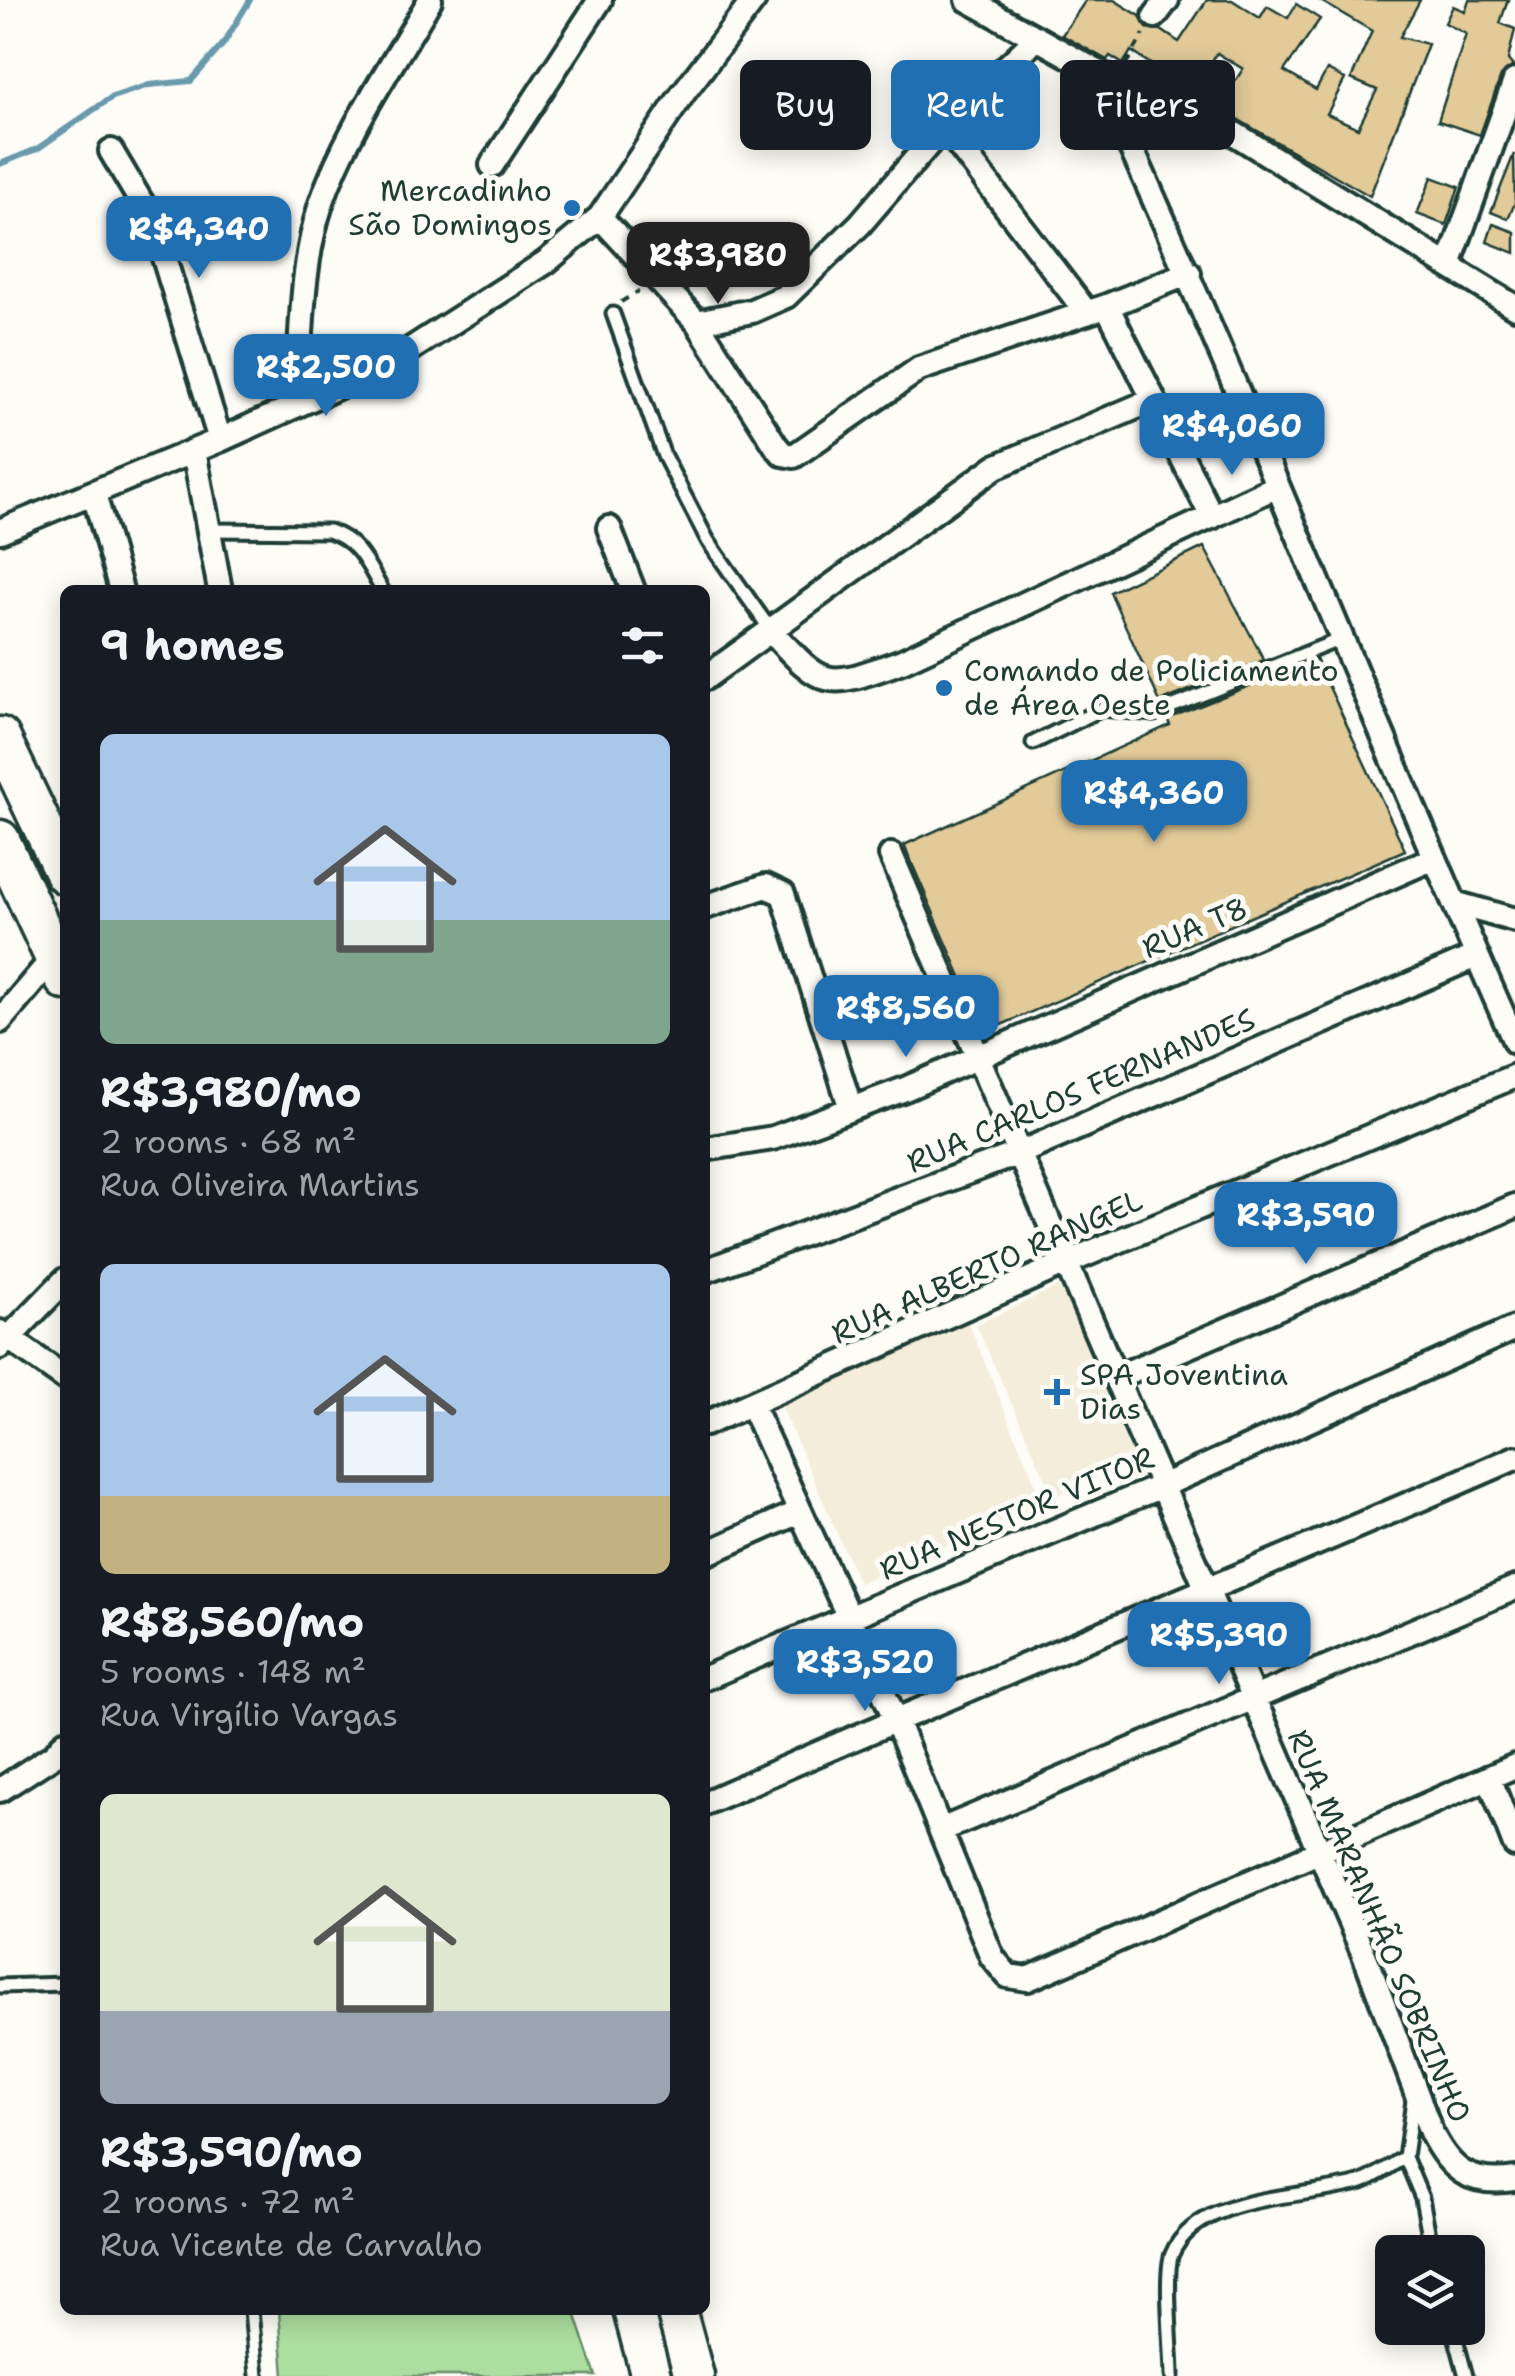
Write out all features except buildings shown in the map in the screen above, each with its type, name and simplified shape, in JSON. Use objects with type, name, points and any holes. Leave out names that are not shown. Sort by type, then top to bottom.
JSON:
[{"type":"highway","points":[[0,737],[60,863]]},
{"type":"highway","points":[[0,840],[59,969]]},
{"type":"highway","points":[[634,2315],[651,2376]]},
{"type":"highway","points":[[677,2315],[694,2376]]},
{"type":"street","points":[[297,403],[307,264],[321,205],[344,150],[430,0]]},
{"type":"street","points":[[492,165],[600,0]]},
{"type":"street","points":[[0,530],[220,440],[386,364],[546,262],[600,217],[684,92],[754,0]]},
{"type":"street","points":[[968,0],[1074,60]]},
{"type":"street","points":[[1014,60],[1035,40]]},
{"type":"street","points":[[1449,265],[1515,80]]},
{"type":"street","points":[[1235,134],[1515,306]]},
{"type":"street","points":[[697,322],[752,311],[786,296],[860,224],[923,150]]},
{"type":"street","points":[[964,150],[1097,309],[1153,400],[1212,517]]},
{"type":"street","points":[[1133,150],[1515,1042]]},
{"type":"street","points":[[111,151],[153,222],[220,440]]},
{"type":"street","points":[[600,217],[697,322],[776,446],[782,454],[794,456],[919,370],[1188,273]]},
{"type":"street","points":[[710,675],[996,467],[1153,400]]},
{"type":"street","points":[[194,451],[212,530],[219,585]]},
{"type":"street","points":[[772,632],[809,672],[824,681],[849,680],[902,661],[1276,487]]},
{"type":"street","points":[[94,494],[120,585]]},
{"type":"street","points":[[609,528],[632,585]]},
{"type":"street","name":"RUA MARANHÃO SOBRINHO","points":[[891,855],[980,1054],[1164,1485],[1206,1593],[1368,1964],[1441,2152],[1474,2180],[1515,2179]]},
{"type":"street","name":"RUA T8","points":[[710,1148],[773,1138],[852,1110],[1434,858]]},
{"type":"street","points":[[710,906],[773,888],[782,894],[852,1110]]},
{"type":"street","points":[[1454,902],[1515,920]]},
{"type":"street","name":"RUA CARLOS FERNANDES","points":[[710,1270],[1022,1152],[1476,956]]},
{"type":"street","points":[[0,1021],[59,969]]},
{"type":"street","name":"RUA ALBERTO RANGEL","points":[[710,1422],[1068,1262],[1515,1076]]},
{"type":"street","points":[[1117,1377],[1515,1206]]},
{"type":"street","points":[[60,1285],[3,1339],[60,1375]]},
{"type":"street","name":"RUA NESTOR VITOR","points":[[710,1676],[1164,1485],[1515,1328]]},
{"type":"street","points":[[751,1404],[895,1718],[992,1957],[1008,1976],[1028,1979],[1515,1766]]},
{"type":"street","points":[[710,1801],[895,1718],[1206,1593],[1515,1458]]},
{"type":"street","points":[[710,1552],[800,1512]]},
{"type":"street","points":[[942,1830],[1515,1588]]},
{"type":"street","points":[[0,1790],[60,1748]]},
{"type":"street","points":[[1489,1777],[1515,1845]]},
{"type":"lane","points":[[613,314],[664,456],[708,541],[772,632]]},
{"type":"lane","points":[[212,530],[329,531],[357,546],[379,585]]},
{"type":"lane","points":[[1033,743],[1102,709],[1154,714],[1340,639]]},
{"type":"lane","points":[[0,1986],[60,1984]]},
{"type":"lane","points":[[1415,2088],[1405,2156],[1422,2198],[1429,2235]]},
{"type":"lane","points":[[1172,2376],[1170,2256],[1188,2230],[1204,2218],[1247,2204],[1362,2182],[1405,2156]]},
{"type":"lane","points":[[251,2315],[257,2376]]},
{"type":"lane","points":[[1458,2345],[1466,2376]]},
{"type":"path","points":[[1129,60],[1161,8]]},
{"type":"path","points":[[613,314],[621,302],[661,279]]},
{"type":"shaded area","name":"SPA Joventina Dias","points":[[1069,1281],[1132,1458],[1054,1497],[976,1325]]},
{"type":"shaded area","points":[[968,1322],[1044,1505],[859,1583],[780,1403]]},
{"type":"green space","points":[[279,2315],[576,2315],[596,2376],[284,2376]]},
{"type":"waterway","points":[[0,164],[37,149],[112,97],[149,85],[191,81],[224,43],[250,0]]},
{"type":"place","name":"Mercadinho São Domingos","points":[[572,208]]},
{"type":"place","name":"Comando de Policiamento de Área Oeste","points":[[944,688]]},
{"type":"place","name":"SPA Joventina Dias","points":[[1057,1392]]}]
